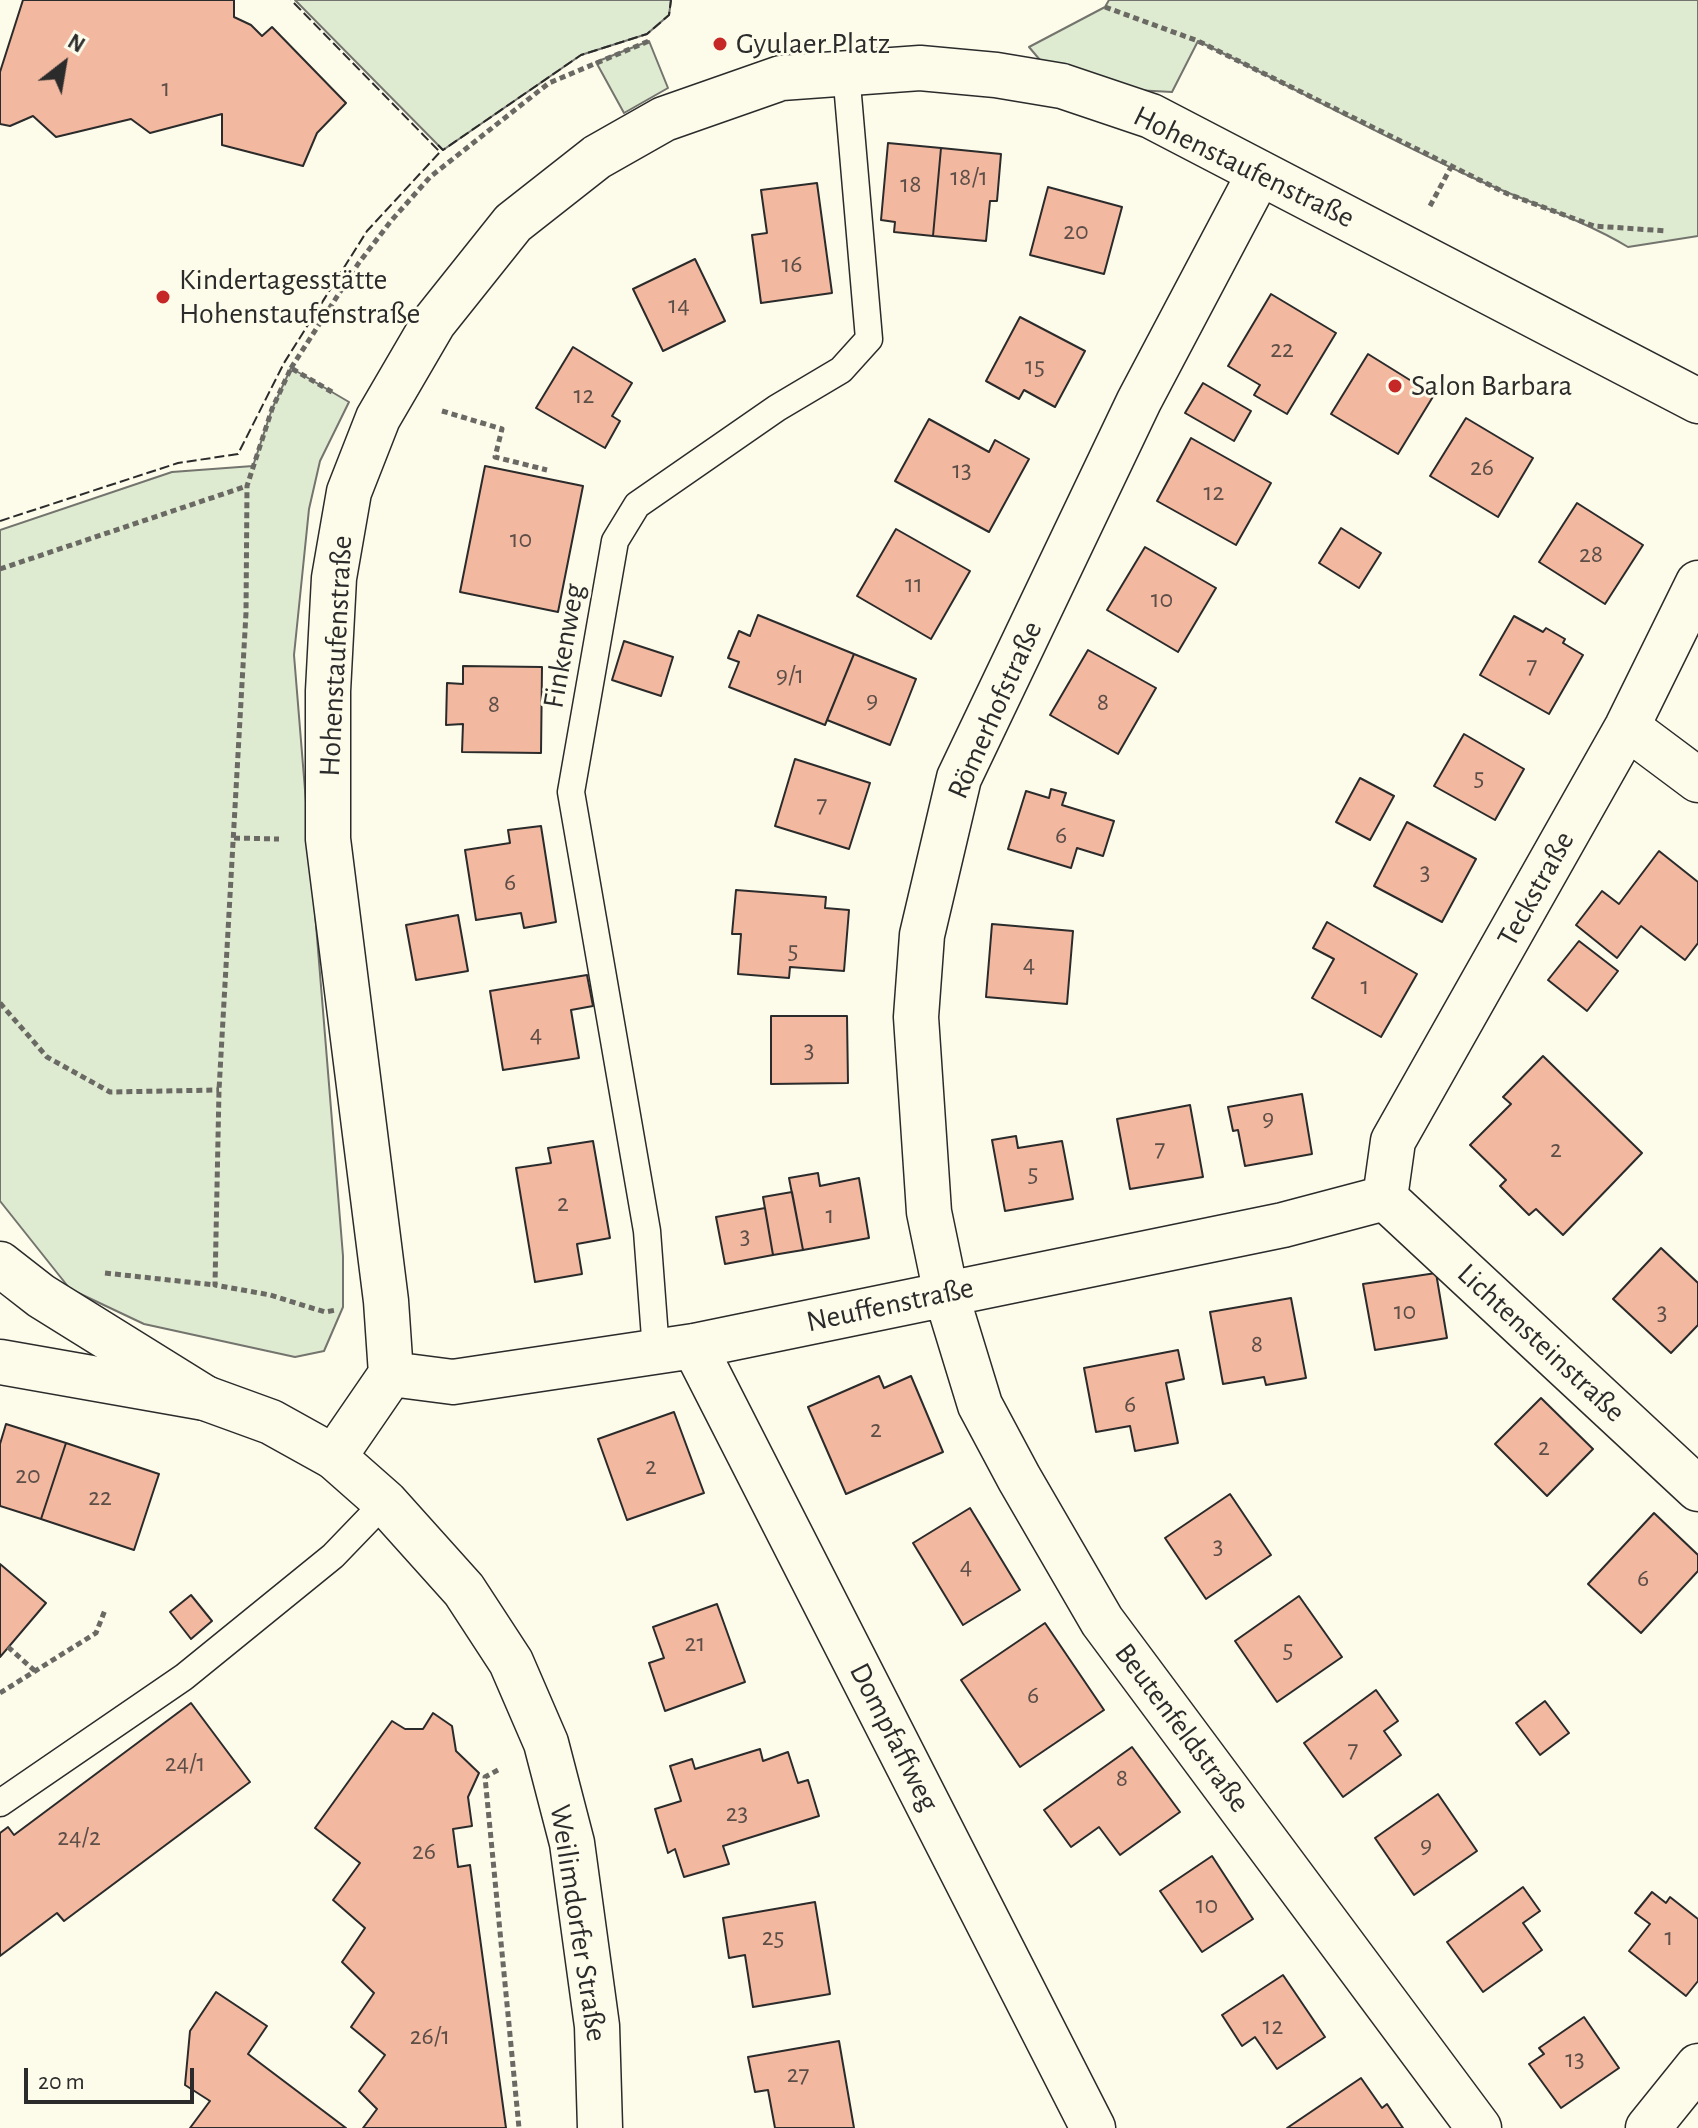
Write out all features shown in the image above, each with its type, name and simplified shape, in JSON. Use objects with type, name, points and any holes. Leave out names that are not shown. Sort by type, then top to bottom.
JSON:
[{"type":"street","name":"Hohenstaufenstraße","points":[[391,1374],[386,1301],[328,839],[328,691],[334,578],[349,492],[385,407],[434,322],[513,223],[597,157],[664,119],[781,78],[920,68],[996,75],[1062,86],[1151,116],[1698,401]]},
{"type":"street","name":"Römerhofstraße","points":[[946,1294],[929,1212],[916,1017],[922,935],[959,778],[1139,401],[1259,174]]},
{"type":"street","name":"Teckstraße","points":[[1385,1198],[1393,1141],[1627,727],[1698,583]]},
{"type":"street","points":[[1627,727],[1698,780]]},
{"type":"street","name":"Neuffenstraße","points":[[391,1374],[453,1382],[675,1348],[1283,1225],[1385,1198]]},
{"type":"street","name":"Lichtensteinstraße","points":[[1385,1198],[1698,1489]]},
{"type":"street","name":"Weilimdorfer Straße","points":[[0,1264],[41,1296],[205,1398]]},
{"type":"street","name":"Beutenfeldstraße","points":[[946,1294],[980,1405],[1102,1621],[1479,2128]]},
{"type":"street","name":"Dompfaffweg","points":[[675,1348],[1093,2128]]},
{"type":"street","name":"Weilimdorfer Straße","points":[[0,1362],[205,1398],[271,1422],[334,1457],[385,1502],[464,1590],[511,1662],[546,1743],[572,1843],[597,2026],[600,2128]]},
{"type":"street","points":[[334,1457],[391,1374]]},
{"type":"street","points":[[1648,2128],[1698,2066]]},
{"type":"lane","name":"Finkenweg","points":[[675,1348],[647,1231],[571,792],[615,541],[637,505],[777,408],[841,370],[869,339],[846,72]]},
{"type":"lane","points":[[0,1803],[184,1677],[333,1556],[385,1502]]},
{"type":"path","points":[[1105,7],[1198,41],[1508,194],[1594,226],[1667,231]]},
{"type":"path","points":[[386,1301],[325,1312],[270,1295],[215,1285],[219,1090],[246,613],[247,486],[272,409],[291,368],[358,264],[430,177],[549,83],[649,41]]},
{"type":"path","points":[[291,368],[385,407],[502,429],[495,457],[547,470]]},
{"type":"path","points":[[0,569],[247,486]]},
{"type":"path","points":[[0,1003],[47,1057],[110,1092],[219,1090]]},
{"type":"path","points":[[0,1693],[96,1633],[105,1610]]},
{"type":"path","points":[[8,1647],[35,1671]]},
{"type":"path","points":[[519,2128],[485,1777],[546,1743]]},
{"type":"green space","points":[[295,0],[671,0],[669,15],[647,34],[581,55],[443,150]]},
{"type":"green space","points":[[1109,0],[1698,0],[1698,236],[1628,247],[1433,159],[1198,41],[1172,92],[1062,86],[1029,47],[1105,7]]},
{"type":"green space","points":[[649,41],[668,88],[624,113],[596,62]]},
{"type":"green space","points":[[291,368],[349,402],[320,461],[309,509],[294,655],[343,1256],[343,1307],[324,1351],[295,1357],[144,1324],[70,1289],[0,1201],[0,530],[172,472],[253,466],[272,409]]},
{"type":"building","points":[[23,0],[234,0],[234,17],[251,25],[262,36],[272,27],[346,103],[317,133],[303,166],[222,145],[222,114],[150,133],[131,119],[56,137],[33,116],[10,126],[0,124],[0,72]]},
{"type":"building","points":[[888,143],[941,148],[933,236],[894,232],[895,222],[881,220]]},
{"type":"building","points":[[941,148],[1001,154],[997,201],[990,201],[986,241],[933,236]]},
{"type":"building","points":[[817,183],[832,293],[761,303],[752,235],[767,233],[761,190]]},
{"type":"building","points":[[1048,187],[1122,207],[1104,274],[1030,255]]},
{"type":"building","points":[[695,259],[725,321],[663,351],[633,289]]},
{"type":"building","points":[[1271,294],[1336,333],[1287,414],[1254,395],[1260,385],[1228,366]]},
{"type":"building","points":[[1020,317],[1085,351],[1055,407],[1024,390],[1019,399],[986,381]]},
{"type":"building","points":[[573,347],[632,383],[612,416],[620,421],[605,448],[536,408]]},
{"type":"building","points":[[1368,354],[1434,395],[1398,454],[1331,414]]},
{"type":"building","points":[[1203,383],[1251,411],[1234,441],[1185,413]]},
{"type":"building","points":[[1466,418],[1533,458],[1498,517],[1430,476]]},
{"type":"building","points":[[929,419],[989,452],[995,440],[1029,459],[989,532],[895,481]]},
{"type":"building","points":[[1191,438],[1271,483],[1236,545],[1157,501]]},
{"type":"building","points":[[485,466],[583,486],[558,612],[460,592]]},
{"type":"building","points":[[1577,503],[1643,545],[1605,604],[1539,562]]},
{"type":"building","points":[[1341,528],[1381,553],[1359,588],[1319,563]]},
{"type":"building","points":[[896,529],[970,571],[931,639],[857,596]]},
{"type":"building","points":[[1145,547],[1216,588],[1178,652],[1107,610]]},
{"type":"building","points":[[758,615],[854,654],[825,725],[729,687],[739,662],[728,658],[739,631],[750,636]]},
{"type":"building","points":[[1514,616],[1543,632],[1546,628],[1583,655],[1549,714],[1480,675]]},
{"type":"building","points":[[624,641],[673,657],[661,696],[612,680]]},
{"type":"building","points":[[1088,650],[1156,688],[1118,754],[1050,715]]},
{"type":"building","points":[[854,654],[916,679],[890,745],[827,720]]},
{"type":"building","points":[[463,666],[542,667],[541,753],[462,752],[463,724],[446,725],[447,683],[463,684]]},
{"type":"building","points":[[1464,734],[1524,769],[1495,820],[1434,786]]},
{"type":"building","points":[[795,759],[870,783],[849,849],[775,826]]},
{"type":"building","points":[[1360,778],[1394,796],[1370,840],[1336,822]]},
{"type":"building","points":[[1051,789],[1066,793],[1062,805],[1114,821],[1103,856],[1077,848],[1071,868],[1008,849],[1026,791],[1049,798]]},
{"type":"building","points":[[1407,822],[1476,859],[1442,922],[1374,886]]},
{"type":"building","points":[[541,826],[556,922],[524,928],[521,913],[476,920],[465,850],[510,843],[508,830]]},
{"type":"building","points":[[1659,851],[1698,882],[1698,943],[1685,960],[1641,926],[1617,958],[1576,925],[1602,891],[1619,904]]},
{"type":"building","points":[[736,890],[826,897],[825,908],[849,910],[844,971],[790,967],[789,978],[738,974],[741,934],[732,934]]},
{"type":"building","points":[[458,915],[468,971],[416,980],[406,925]]},
{"type":"building","points":[[1327,922],[1417,974],[1381,1037],[1312,998],[1334,959],[1313,948]]},
{"type":"building","points":[[992,924],[1073,931],[1067,1004],[986,997]]},
{"type":"building","points":[[1579,941],[1618,971],[1587,1011],[1548,980]]},
{"type":"building","points":[[587,975],[593,1006],[571,1010],[579,1058],[503,1070],[490,991]]},
{"type":"building","points":[[771,1016],[847,1016],[848,1083],[771,1084]]},
{"type":"building","points":[[1543,1056],[1642,1153],[1563,1235],[1536,1209],[1529,1215],[1500,1186],[1506,1180],[1470,1145],[1511,1104],[1503,1097]]},
{"type":"building","points":[[1302,1094],[1312,1154],[1245,1166],[1238,1130],[1233,1131],[1228,1107]]},
{"type":"building","points":[[1190,1105],[1203,1177],[1130,1189],[1117,1119]]},
{"type":"building","points":[[1016,1136],[1018,1148],[1062,1141],[1073,1199],[1005,1211],[992,1140]]},
{"type":"building","points":[[593,1141],[610,1238],[577,1244],[582,1274],[535,1282],[516,1168],[551,1163],[548,1148]]},
{"type":"building","points":[[818,1173],[820,1186],[859,1178],[869,1238],[803,1250],[789,1178]]},
{"type":"building","points":[[792,1192],[803,1250],[773,1255],[763,1197]]},
{"type":"building","points":[[765,1208],[773,1255],[725,1264],[716,1217]]},
{"type":"building","points":[[1661,1248],[1698,1283],[1698,1325],[1671,1353],[1613,1299]]},
{"type":"building","points":[[1436,1273],[1447,1338],[1375,1350],[1363,1284]]},
{"type":"building","points":[[1291,1298],[1306,1378],[1266,1385],[1264,1377],[1223,1384],[1210,1312]]},
{"type":"building","points":[[1178,1350],[1184,1379],[1166,1383],[1178,1443],[1135,1451],[1130,1426],[1096,1432],[1084,1368]]},
{"type":"building","points":[[879,1376],[884,1388],[911,1376],[943,1452],[846,1494],[808,1407]]},
{"type":"building","points":[[1541,1398],[1593,1449],[1547,1496],[1495,1444]]},
{"type":"building","points":[[674,1412],[704,1493],[627,1520],[598,1439]]},
{"type":"building","points":[[6,1424],[66,1443],[41,1519],[0,1506],[0,1444]]},
{"type":"building","points":[[66,1443],[159,1474],[134,1550],[41,1519]]},
{"type":"building","points":[[1230,1494],[1271,1555],[1206,1599],[1165,1538]]},
{"type":"building","points":[[970,1508],[1020,1590],[963,1625],[913,1543]]},
{"type":"building","points":[[1654,1513],[1698,1555],[1698,1571],[1641,1633],[1588,1584]]},
{"type":"building","points":[[0,1564],[46,1603],[0,1657]]},
{"type":"building","points":[[191,1595],[212,1621],[191,1639],[170,1612]]},
{"type":"building","points":[[1299,1596],[1342,1657],[1277,1702],[1235,1641]]},
{"type":"building","points":[[717,1604],[745,1682],[665,1711],[649,1663],[664,1658],[653,1627]]},
{"type":"building","points":[[1045,1623],[1104,1710],[1020,1767],[961,1680]]},
{"type":"building","points":[[1376,1690],[1398,1721],[1384,1731],[1401,1755],[1343,1797],[1304,1743]]},
{"type":"building","points":[[1545,1701],[1569,1733],[1540,1755],[1516,1723]]},
{"type":"building","points":[[191,1703],[250,1782],[64,1921],[57,1913],[0,1956],[0,1833],[8,1827],[14,1835]]},
{"type":"building","points":[[433,1713],[452,1726],[456,1751],[479,1773],[468,1797],[472,1826],[453,1829],[458,1867],[470,1865],[506,2128],[363,2128],[377,2109],[359,2091],[385,2055],[351,2027],[374,1993],[342,1962],[365,1928],[333,1900],[360,1863],[315,1828],[392,1721],[405,1729],[423,1729]]},
{"type":"building","points":[[1132,1747],[1180,1812],[1120,1855],[1099,1827],[1071,1847],[1044,1810]]},
{"type":"building","points":[[760,1749],[763,1761],[788,1752],[798,1783],[808,1780],[819,1816],[723,1846],[729,1864],[684,1877],[675,1849],[668,1853],[655,1809],[681,1801],[670,1766],[692,1759],[695,1769]]},
{"type":"building","points":[[1438,1794],[1477,1851],[1414,1895],[1375,1838]]},
{"type":"building","points":[[1212,1856],[1253,1919],[1202,1952],[1160,1891]]},
{"type":"building","points":[[1523,1887],[1540,1911],[1523,1923],[1542,1950],[1483,1992],[1447,1942]]},
{"type":"building","points":[[1652,1892],[1666,1903],[1670,1897],[1698,1919],[1698,1981],[1686,1996],[1629,1951],[1650,1924],[1635,1913]]},
{"type":"building","points":[[815,1902],[830,1994],[753,2007],[745,1955],[729,1958],[723,1918]]},
{"type":"building","points":[[1283,1975],[1325,2037],[1277,2069],[1255,2037],[1242,2046],[1222,2015]]},
{"type":"building","points":[[216,1992],[267,2026],[248,2054],[346,2128],[190,2128],[210,2101],[185,2085],[190,2031]]},
{"type":"building","points":[[1584,2017],[1619,2068],[1561,2108],[1529,2064],[1544,2054],[1539,2048]]},
{"type":"building","points":[[839,2041],[854,2128],[775,2128],[768,2090],[755,2092],[748,2057]]},
{"type":"building","points":[[1361,2078],[1382,2108],[1387,2104],[1403,2128],[1287,2128]]},
{"type":"fence","points":[[0,521],[178,463],[238,454],[284,363],[367,231],[440,152],[291,0]]},
{"type":"fence","points":[[438,145],[443,150],[581,55],[647,34],[669,15],[671,0]]},
{"type":"place","name":"Gyulaer Platz","points":[[720,44]]},
{"type":"place","name":"Kindertagesstätte Hohenstaufenstraße","points":[[163,297]]},
{"type":"place","name":"Salon Barbara","points":[[1395,386]]}]
